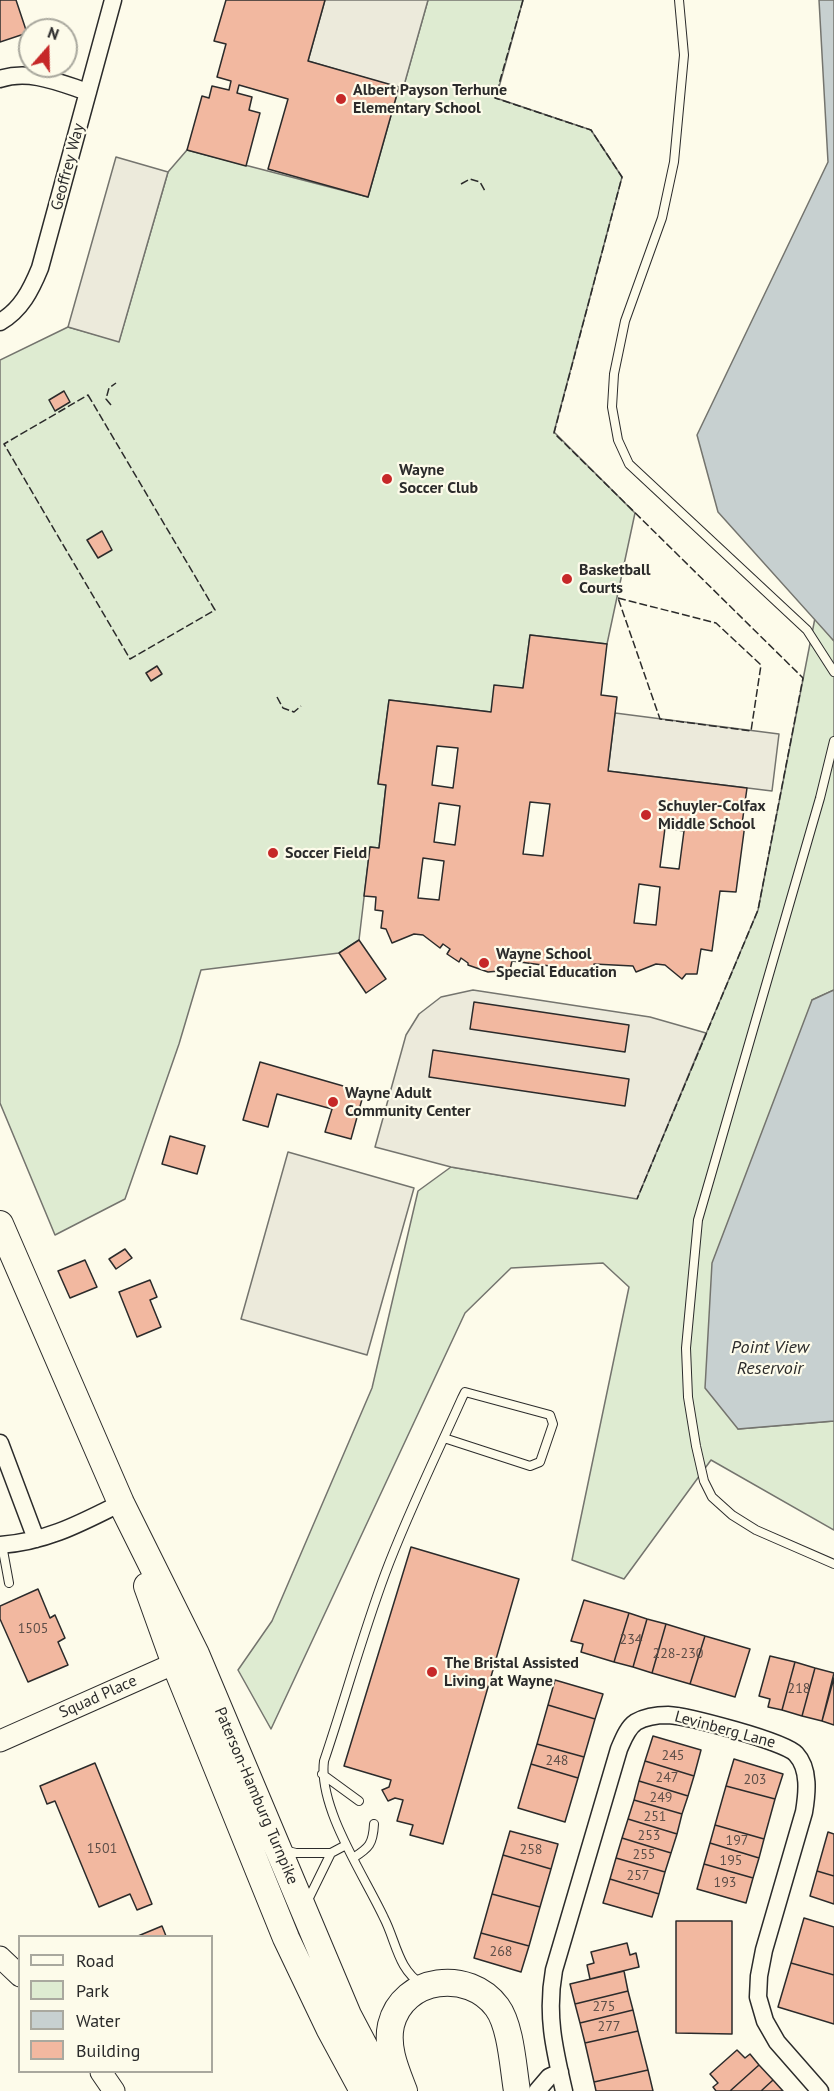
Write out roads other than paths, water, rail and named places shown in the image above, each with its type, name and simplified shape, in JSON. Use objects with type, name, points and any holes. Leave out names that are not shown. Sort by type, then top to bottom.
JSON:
[{"type":"main road","name":"Paterson-Hamburg Turnpike","points":[[0,1224],[121,1503],[138,1561],[277,1848],[348,2015],[388,2091]]},
{"type":"main road","name":"Paterson-Hamburg Turnpike","points":[[185,1659],[286,1938],[329,2028],[363,2091]]},
{"type":"main road","points":[[404,2091],[391,2056],[392,2023],[396,2012],[408,1996],[432,1983],[462,1985],[481,1992],[497,2006],[505,2027],[517,2091]]},
{"type":"street","name":"Geoffrey Way","points":[[0,322],[19,306],[31,289],[40,268],[113,0]]},
{"type":"street","points":[[0,79],[27,75],[88,92]]},
{"type":"street","points":[[0,1443],[36,1539]]},
{"type":"street","points":[[1,1545],[66,1531],[121,1503]]},
{"type":"street","name":"Squad Place","points":[[0,1741],[185,1659]]},
{"type":"street","name":"Levinberg Lane","points":[[564,2091],[552,2041],[549,2013],[554,1970],[619,1749],[626,1733],[636,1722],[652,1716],[669,1715],[706,1723],[783,1746],[796,1754],[804,1770],[807,1790],[804,1812],[764,1950],[758,1997],[765,2022],[777,2042],[820,2091]]},
{"type":"street","points":[[0,1957],[18,1974]]},
{"type":"street","points":[[537,2091],[549,2078],[560,2072]]},
{"type":"street","points":[[101,2073],[114,2091]]},
{"type":"lane","points":[[679,0],[684,54],[674,162],[662,218],[625,321],[614,374],[612,407],[618,440],[629,464],[807,630],[834,672]]},
{"type":"lane","points":[[834,741],[801,866],[698,1220],[686,1348],[688,1397],[696,1446],[704,1481],[712,1497],[732,1515],[756,1530],[834,1564]]},
{"type":"lane","points":[[425,1986],[417,1982],[401,1962],[385,1919],[346,1845],[327,1798],[322,1774],[343,1698],[386,1572],[444,1438],[465,1392],[550,1415],[553,1424],[540,1462],[530,1466],[444,1438]]},
{"type":"lane","points":[[1,1545],[9,1583]]},
{"type":"lane","points":[[322,1774],[359,1801]]},
{"type":"lane","points":[[353,1858],[365,1851],[373,1840],[374,1824]]},
{"type":"lane","points":[[277,1848],[290,1852],[331,1853],[346,1845]]},
{"type":"lane","points":[[304,1911],[331,1853]]},
{"type":"water","points":[[819,0],[834,0],[834,641],[718,512],[697,435],[828,162]]},
{"type":"water","name":"Point View Reservoir","points":[[834,990],[834,1421],[738,1429],[705,1388],[712,1263],[812,1000]]},
{"type":"place","name":"Albert Payson Terhune Elementary School","points":[[341,99]]},
{"type":"place","name":"Wayne Soccer Club","points":[[387,479]]},
{"type":"place","name":"Basketball Courts","points":[[567,579]]},
{"type":"place","name":"Schuyler-Colfax Middle School","points":[[646,815]]},
{"type":"place","name":"Soccer Field","points":[[273,853]]},
{"type":"place","name":"Wayne School Special Education","points":[[484,963]]},
{"type":"place","name":"Wayne Adult Community Center","points":[[333,1102]]},
{"type":"place","name":"The Bristal Assisted Living at Wayne","points":[[432,1672]]}]
